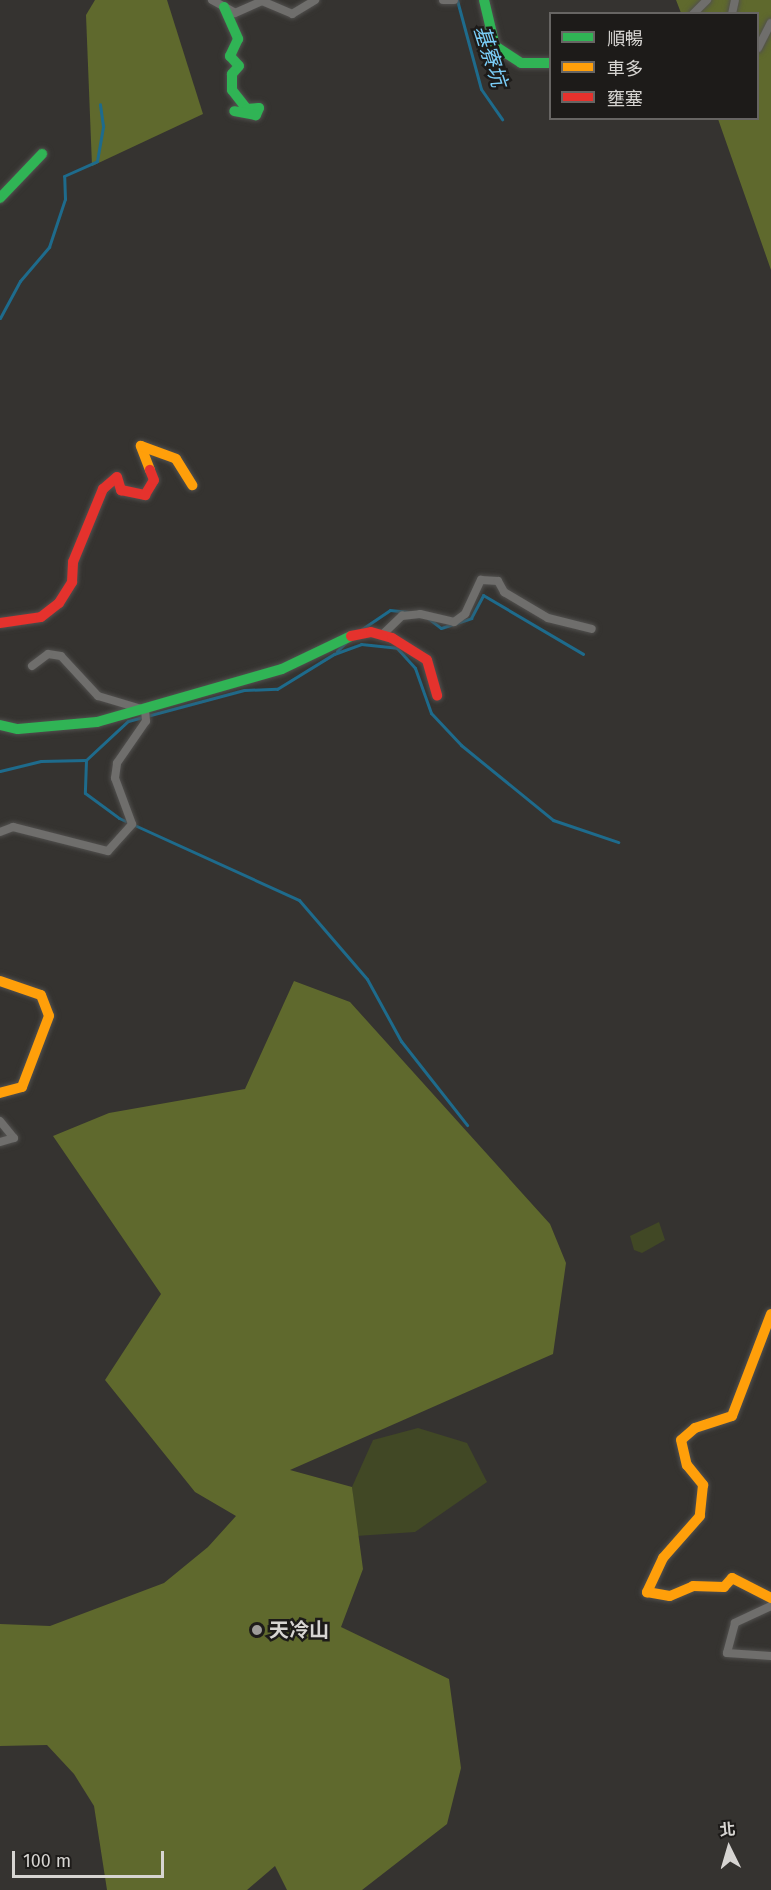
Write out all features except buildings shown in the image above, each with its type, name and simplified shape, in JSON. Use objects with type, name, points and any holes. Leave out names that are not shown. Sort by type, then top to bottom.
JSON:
[{"type":"street","points":[[212,0],[224,7],[246,13],[262,1],[292,14],[315,0]]},
{"type":"street","points":[[443,0],[454,0]]},
{"type":"street","points":[[484,0],[495,46],[521,63],[549,63]]},
{"type":"street","points":[[695,12],[706,0]]},
{"type":"street","points":[[224,7],[238,39],[230,56],[239,66],[232,74],[232,90],[248,109],[260,108],[256,116],[234,111]]},
{"type":"street","points":[[759,46],[771,23]]},
{"type":"street","points":[[0,198],[42,154]]},
{"type":"street","points":[[0,623],[41,617],[59,603],[72,582],[73,562],[103,489],[117,477],[121,490],[145,495],[154,480],[141,446],[176,459],[192,485]]},
{"type":"street","points":[[382,635],[402,616],[420,614],[454,622],[465,614],[481,580],[498,581],[504,592],[548,618],[592,629]]},
{"type":"street","points":[[0,725],[18,729],[97,722],[139,707],[282,669],[339,639],[382,635],[427,660],[437,696]]},
{"type":"street","points":[[0,832],[13,827],[108,851],[132,824],[115,778],[117,764],[146,721],[146,710],[98,696],[61,656],[48,654],[32,666]]},
{"type":"street","points":[[0,981],[41,995],[49,1016],[22,1087],[0,1093]]},
{"type":"street","points":[[0,1121],[14,1138],[0,1143]]},
{"type":"street","points":[[771,1314],[732,1416],[695,1428],[681,1440],[687,1465],[703,1485],[700,1516],[663,1558],[647,1592],[670,1596],[693,1586],[724,1587],[732,1578],[771,1598]]},
{"type":"street","points":[[771,1606],[735,1623],[727,1653],[771,1656]]},
{"type":"green space","points":[[95,0],[167,0],[203,114],[92,166],[86,15]]},
{"type":"green space","points":[[676,0],[771,0],[771,270],[718,120],[759,120],[759,12],[681,12]]},
{"type":"green space","points":[[294,981],[350,1002],[550,1224],[566,1263],[553,1354],[290,1470],[352,1487],[363,1569],[341,1627],[449,1679],[461,1768],[447,1824],[362,1890],[287,1890],[275,1866],[247,1890],[107,1890],[94,1806],[74,1774],[47,1745],[0,1746],[0,1624],[50,1626],[164,1583],[208,1547],[236,1516],[195,1492],[105,1380],[161,1294],[53,1136],[109,1113],[245,1089]]},
{"type":"green space","points":[[659,1222],[665,1240],[642,1253],[634,1250],[630,1236]]},
{"type":"green space","points":[[418,1428],[467,1443],[487,1482],[415,1532],[356,1536],[352,1487],[373,1440]]},
{"type":"waterway","name":"基寮坑","points":[[457,0],[481,89],[502,119]]},
{"type":"waterway","points":[[0,318],[20,281],[49,247],[65,199],[64,176],[97,161],[103,126],[100,104]]},
{"type":"waterway","points":[[428,618],[441,628],[471,618],[483,595],[583,654]]},
{"type":"waterway","points":[[359,631],[390,610],[420,613]]},
{"type":"waterway","points":[[337,651],[347,641]]},
{"type":"waterway","points":[[86,760],[128,721],[244,690],[277,689],[334,654],[361,644],[397,648],[415,668],[431,713],[461,745],[553,820],[618,842]]},
{"type":"waterway","points":[[0,771],[41,761],[86,760],[85,793],[119,818],[299,900],[367,979],[401,1041],[467,1125]]},
{"type":"traffic: fast","points":[[484,0],[495,46],[521,63],[549,63]]},
{"type":"traffic: fast","points":[[224,7],[238,39],[230,56],[239,66],[232,74],[232,90],[247,109],[259,108],[256,115],[234,111]]},
{"type":"traffic: fast","points":[[0,198],[42,154]]},
{"type":"traffic: fast","points":[[0,725],[18,729],[97,722],[282,669],[351,636]]},
{"type":"traffic: slow","points":[[150,470],[141,446],[176,459],[192,485]]},
{"type":"traffic: slow","points":[[0,981],[41,995],[49,1016],[22,1087],[0,1093]]},
{"type":"traffic: slow","points":[[771,1314],[732,1416],[695,1428],[681,1440],[687,1465],[703,1485],[700,1516],[663,1558],[647,1592],[670,1596],[693,1586],[724,1587],[732,1578],[771,1598]]},
{"type":"traffic: jam","points":[[0,623],[41,617],[59,603],[72,582],[73,562],[103,489],[117,477],[121,490],[145,495],[154,480],[150,470]]},
{"type":"traffic: jam","points":[[351,636],[371,632],[392,638],[427,660],[437,696]]},
{"type":"place","name":"天冷山","points":[[257,1630]]}]
